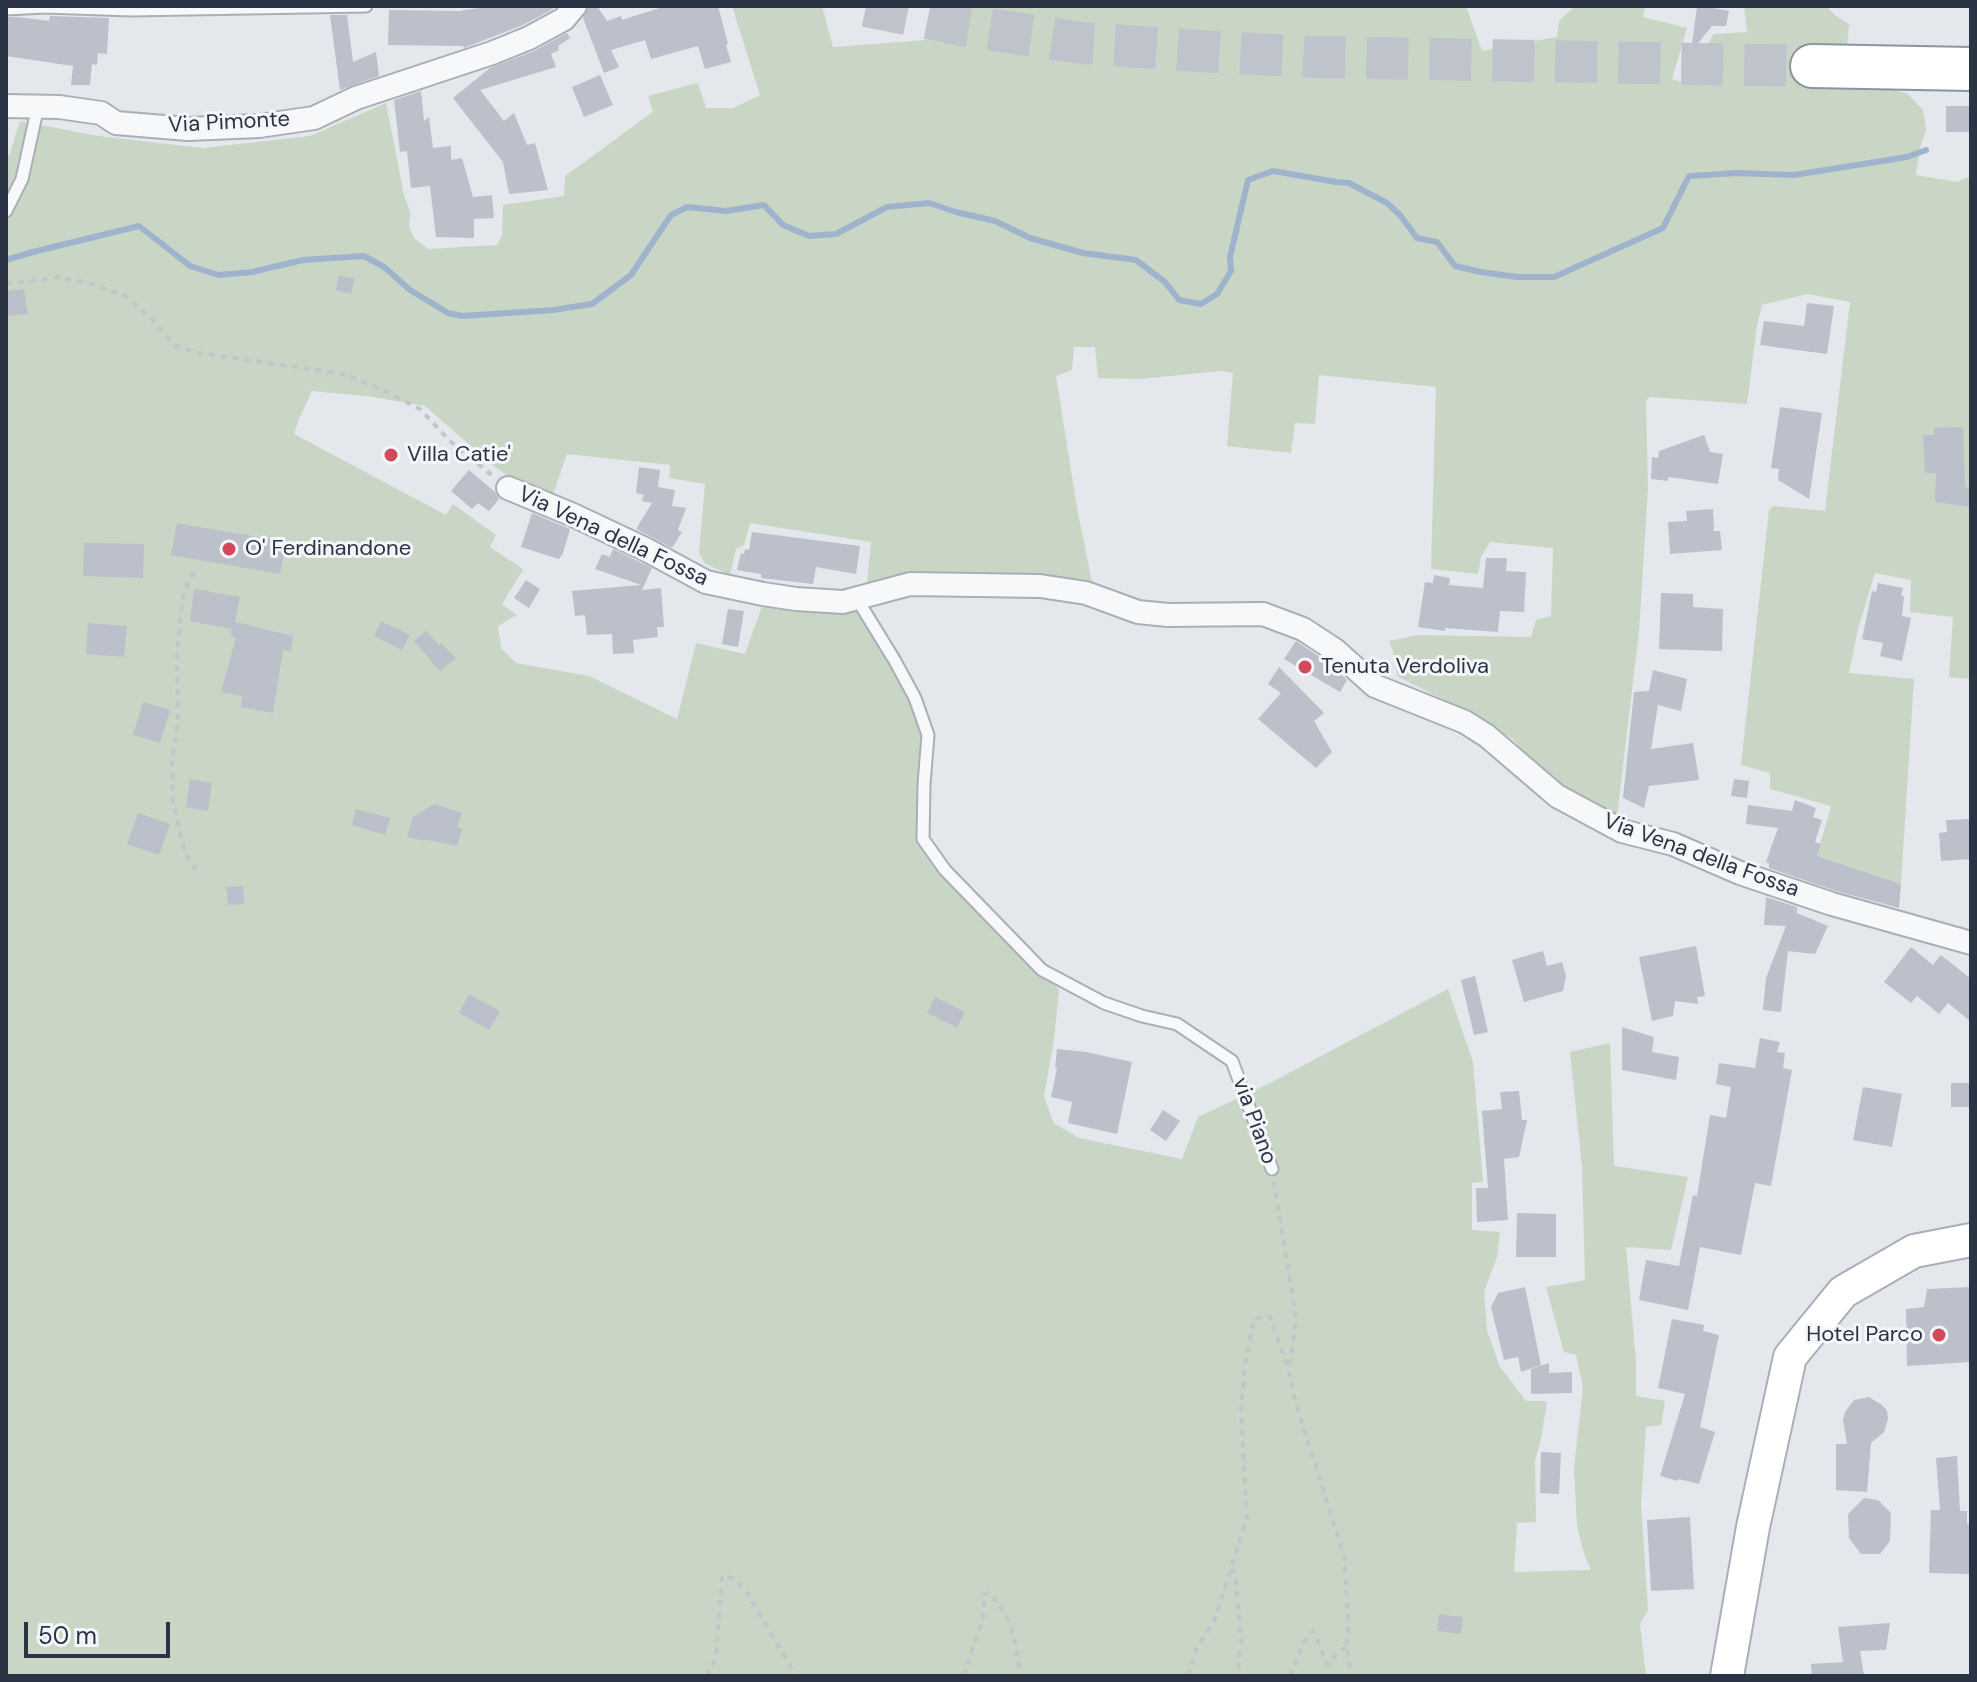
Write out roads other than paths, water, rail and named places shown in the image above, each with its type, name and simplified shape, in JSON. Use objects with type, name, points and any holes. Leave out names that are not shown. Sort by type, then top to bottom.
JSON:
[{"type":"highway","points":[[1812,66],[1971,69]]},
{"type":"highway","points":[[1867,67],[1955,89],[1971,90]]},
{"type":"main road","points":[[1727,1676],[1753,1527],[1790,1357],[1843,1292],[1914,1251],[1971,1240]]},
{"type":"street","name":"Via Pimonte","points":[[6,106],[101,113],[116,123],[188,129],[259,126],[314,118],[356,98],[529,38],[564,19],[575,6]]},
{"type":"street","name":"Via Vena della Fossa","points":[[508,488],[645,549],[706,582],[796,599],[843,602],[910,584],[1040,586],[1086,593],[1138,612],[1168,615],[1263,614],[1303,629],[1335,650],[1375,686],[1465,722],[1487,736],[1557,796],[1622,831],[1673,844],[1740,873],[1832,904],[1971,943]]},
{"type":"lane","points":[[6,9],[366,6]]},
{"type":"lane","points":[[6,211],[22,179],[38,106]]},
{"type":"lane","name":"via Piano","points":[[857,599],[915,698],[928,735],[923,839],[945,870],[1042,970],[1104,1003],[1177,1024],[1232,1061],[1272,1169]]},
{"type":"waterway","points":[[6,260],[139,226],[190,266],[218,275],[252,272],[303,260],[364,256],[384,267],[410,290],[448,313],[462,316],[592,304],[631,275],[671,215],[687,207],[726,211],[764,205],[783,225],[809,236],[836,234],[887,207],[929,203],[995,221],[1030,238],[1083,253],[1136,260],[1165,282],[1179,300],[1201,304],[1217,294],[1231,271],[1230,257],[1248,180],[1273,171],[1349,183],[1387,203],[1417,238],[1437,242],[1455,266],[1517,277],[1554,277],[1663,228],[1689,176],[1737,173],[1794,175],[1907,157],[1926,150]]},
{"type":"tunnel","points":[[866,6],[962,25],[1082,43],[1199,51],[1313,57],[1812,66]]},
{"type":"place","name":"Villa Catie'","points":[[391,455]]},
{"type":"place","name":"O' Ferdinandone","points":[[229,549]]},
{"type":"place","name":"Tenuta Verdoliva","points":[[1305,667]]},
{"type":"place","name":"Hotel Parco","points":[[1939,1335]]}]
